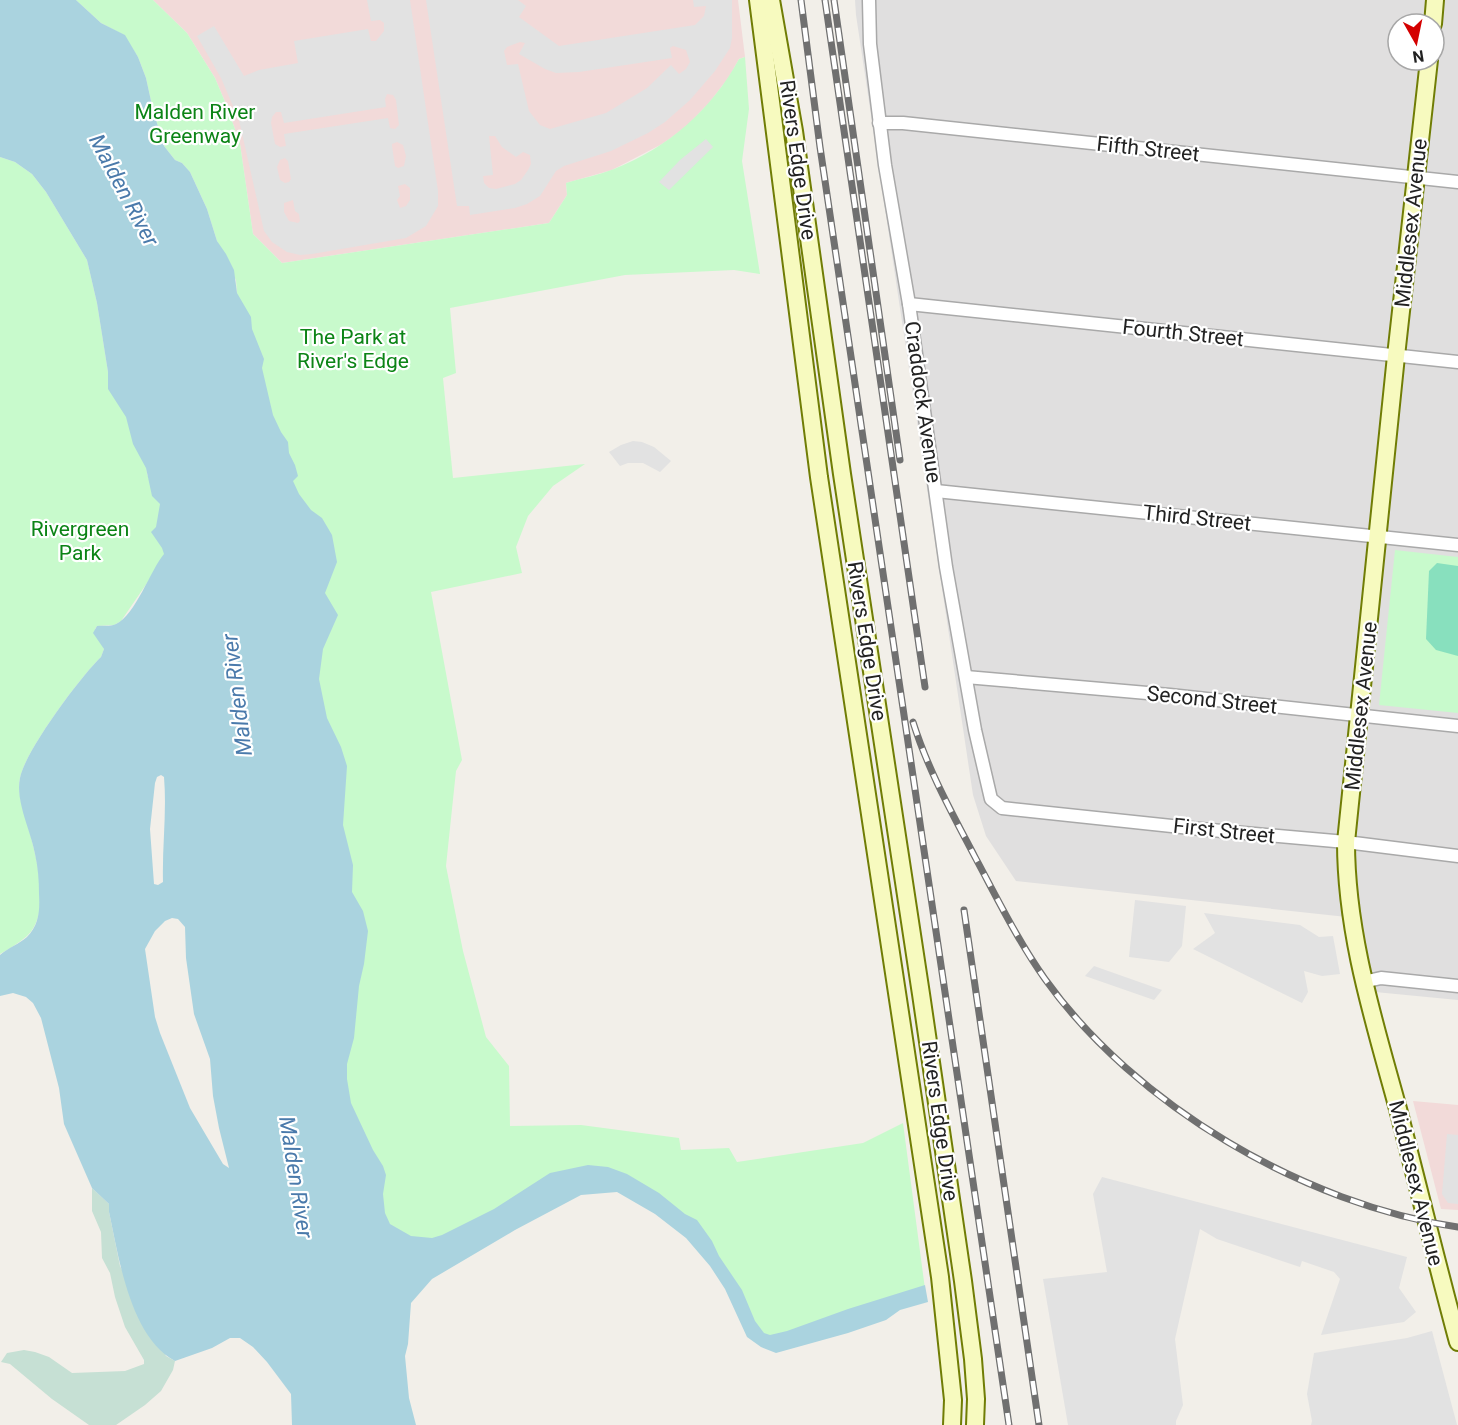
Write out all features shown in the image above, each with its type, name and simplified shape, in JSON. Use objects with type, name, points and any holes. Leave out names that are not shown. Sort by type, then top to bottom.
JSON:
[{"type":"main road","name":"Rivers Edge Drive","points":[[758,0],[819,477],[940,1277],[953,1400],[952,1425]]},
{"type":"main road","name":"Rivers Edge Drive","points":[[771,0],[795,131],[842,474],[963,1281],[975,1389],[975,1425]]},
{"type":"main road","name":"Middlesex Avenue","points":[[1428,72],[1346,842],[1348,898],[1363,982],[1458,1342]]},
{"type":"street","name":"Craddock Avenue","points":[[869,0],[870,44],[879,123],[909,304],[946,567],[988,794],[993,801]]},
{"type":"street","name":"Fifth Street","points":[[879,123],[903,123],[1458,182]]},
{"type":"street","name":"Fourth Street","points":[[909,304],[1458,362]]},
{"type":"street","name":"Third Street","points":[[936,491],[1458,545]]},
{"type":"street","name":"Second Street","points":[[966,677],[1458,726]]},
{"type":"street","name":"First Street","points":[[993,801],[1002,808],[1346,842],[1458,856]]},
{"type":"street","points":[[1363,982],[1382,978],[1458,986]]},
{"type":"shaded area","points":[[153,0],[738,0],[745,57],[739,59],[729,77],[709,103],[685,128],[662,144],[612,170],[566,183],[567,195],[549,223],[282,263],[253,234],[240,144],[215,78],[187,33]]},
{"type":"shaded area","points":[[367,0],[410,0],[438,191],[438,206],[426,226],[406,238],[312,254],[300,255],[287,252],[272,242],[264,231],[239,120],[221,78],[197,36],[214,26],[244,76],[259,70],[298,63],[294,41],[368,29],[371,41],[376,41],[384,31],[384,23],[380,20],[371,21]],"holes":[[[387,94],[393,95],[396,100],[399,125],[395,129],[390,128],[388,118],[284,134],[286,146],[280,147],[275,144],[271,123],[276,112],[281,112],[284,123],[386,107]],[[397,142],[403,145],[406,156],[404,166],[398,168],[395,166],[392,144]],[[285,158],[288,161],[291,179],[289,182],[285,183],[280,180],[277,167],[280,160]],[[405,184],[410,188],[410,200],[406,206],[400,208],[397,200],[400,196],[398,186]],[[293,200],[300,221],[298,223],[289,221],[284,212],[284,203]]]},
{"type":"shaded area","points":[[426,0],[518,0],[526,6],[519,17],[559,46],[695,25],[704,16],[706,6],[694,7],[693,0],[732,0],[730,48],[715,71],[690,100],[665,122],[611,151],[564,166],[556,171],[540,196],[527,204],[470,215],[469,206],[457,206]],"holes":[[[520,42],[525,43],[519,54],[556,73],[579,72],[672,58],[670,48],[673,46],[686,50],[690,62],[679,74],[671,65],[647,88],[606,113],[550,129],[540,125],[529,111],[518,64],[507,65],[504,51],[507,47]],[[489,136],[495,136],[502,147],[516,157],[523,152],[530,155],[531,164],[528,170],[515,184],[496,189],[489,188],[484,183],[483,176],[493,175]]]},
{"type":"shaded area","points":[[855,0],[1458,0],[1458,1000],[1375,992],[1356,918],[1016,881],[986,836],[973,795]]},
{"type":"shaded area","points":[[706,139],[713,147],[669,190],[659,182],[680,160]]},
{"type":"shaded area","points":[[633,441],[654,447],[671,461],[660,472],[643,463],[628,463],[620,466],[609,452]]},
{"type":"shaded area","points":[[1135,900],[1186,906],[1182,946],[1169,962],[1129,957]]},
{"type":"shaded area","points":[[1204,913],[1300,925],[1319,937],[1333,936],[1340,974],[1322,976],[1304,971],[1308,992],[1302,1003],[1193,949],[1215,933]]},
{"type":"shaded area","points":[[1094,966],[1162,990],[1154,1000],[1085,976]]},
{"type":"shaded area","points":[[1413,1101],[1458,1105],[1458,1210],[1441,1209]]},
{"type":"shaded area","points":[[1447,1134],[1458,1135],[1458,1204],[1448,1203],[1442,1194]]},
{"type":"shaded area","points":[[1102,1177],[1407,1257],[1399,1288],[1416,1312],[1404,1322],[1321,1335],[1340,1279],[1334,1272],[1302,1261],[1300,1267],[1217,1239],[1200,1229],[1175,1339],[1183,1405],[1176,1425],[1068,1425],[1043,1279],[1107,1272],[1093,1194]]},
{"type":"shaded area","points":[[1432,1331],[1457,1425],[1311,1425],[1307,1394],[1314,1353],[1407,1338]]},
{"type":"green space","name":"The Park at River's Edge","points":[[76,0],[153,0],[187,33],[215,78],[240,144],[253,234],[282,263],[549,223],[567,195],[566,183],[614,169],[653,150],[687,125],[702,110],[716,94],[739,59],[745,57],[749,109],[742,161],[760,274],[734,270],[625,275],[450,308],[456,373],[443,378],[453,478],[585,464],[553,486],[528,516],[516,547],[522,573],[431,592],[462,760],[456,771],[446,866],[463,951],[486,1037],[509,1066],[510,1126],[581,1125],[679,1138],[681,1150],[729,1148],[737,1162],[863,1143],[903,1123],[925,1289],[762,1340],[738,1288],[626,1177],[434,1242],[401,1237],[386,1225],[347,1103],[347,892],[314,679],[320,592],[269,417],[237,293],[236,280],[217,241],[207,209],[190,172],[182,163],[175,160],[164,146],[138,57],[124,35],[101,23]]},
{"type":"green space","name":"Rivergreen Park","points":[[0,157],[15,162],[32,174],[46,192],[87,260],[97,303],[108,372],[146,454],[147,474],[155,494],[162,502],[171,548],[121,621],[114,625],[97,626],[95,629],[104,649],[101,657],[55,714],[24,766],[19,783],[20,795],[34,850],[41,897],[35,925],[27,936],[0,954]]},
{"type":"green space","points":[[1395,550],[1458,557],[1458,713],[1379,705]]},
{"type":"green space","points":[[1437,563],[1458,566],[1458,656],[1436,650],[1426,639],[1429,571]]},
{"type":"green space","points":[[92,1188],[109,1204],[120,1266],[166,1356],[175,1361],[173,1370],[161,1391],[116,1425],[89,1425],[52,1399],[10,1364],[1,1362],[7,1353],[24,1350],[49,1357],[72,1373],[125,1371],[144,1364],[144,1360],[125,1327],[110,1273],[102,1258],[101,1232],[92,1211]]},
{"type":"water","name":"Malden River","points":[[0,0],[76,0],[101,23],[125,35],[138,57],[146,78],[164,146],[175,160],[182,163],[190,172],[207,209],[217,241],[234,270],[237,293],[251,317],[252,329],[264,359],[262,368],[273,415],[288,442],[289,453],[295,465],[298,476],[293,481],[299,494],[311,510],[322,518],[332,535],[337,562],[325,593],[338,615],[323,649],[319,679],[327,718],[347,766],[343,825],[353,865],[352,892],[363,911],[368,931],[354,1038],[347,1064],[347,1079],[351,1103],[386,1175],[383,1194],[385,1213],[390,1224],[411,1236],[432,1238],[494,1209],[550,1173],[588,1165],[608,1167],[627,1174],[659,1193],[685,1214],[697,1220],[742,1290],[755,1321],[764,1333],[770,1335],[787,1331],[925,1285],[928,1302],[900,1310],[886,1320],[848,1333],[776,1353],[761,1347],[747,1337],[725,1289],[710,1266],[686,1238],[655,1214],[617,1192],[581,1195],[515,1230],[432,1279],[411,1303],[405,1356],[409,1398],[416,1425],[292,1425],[291,1394],[267,1362],[253,1347],[240,1338],[230,1338],[212,1348],[175,1361],[160,1350],[147,1334],[137,1315],[122,1273],[109,1204],[92,1188],[64,1124],[59,1088],[41,1018],[33,1003],[26,997],[13,993],[0,996],[0,955],[27,937],[34,927],[39,911],[37,864],[19,787],[24,766],[55,714],[101,657],[104,649],[93,633],[97,626],[116,624],[130,612],[164,554],[151,532],[156,527],[160,504],[152,496],[146,468],[133,444],[126,417],[108,389],[108,372],[97,303],[87,260],[46,192],[32,174],[15,162],[0,157]],"holes":[[[161,775],[164,777],[165,816],[163,882],[158,885],[154,884],[150,829],[155,783],[157,777]],[[172,918],[178,919],[185,927],[186,958],[194,1014],[210,1059],[213,1096],[229,1168],[223,1164],[190,1108],[155,1017],[145,949],[155,931],[165,921]]]},
{"type":"railway","points":[[801,0],[820,147],[1009,1425]]},
{"type":"railway","points":[[825,0],[925,687]]},
{"type":"railway","points":[[834,0],[900,460]]},
{"type":"railway","points":[[913,722],[941,791],[1026,950],[1045,979],[1082,1025],[1126,1068],[1175,1107],[1228,1142],[1284,1172],[1342,1197],[1400,1215],[1458,1227]]},
{"type":"railway","points":[[964,910],[1039,1425]]},
{"type":"park label","name":"Malden River Greenway","points":[[195,124]]}]
